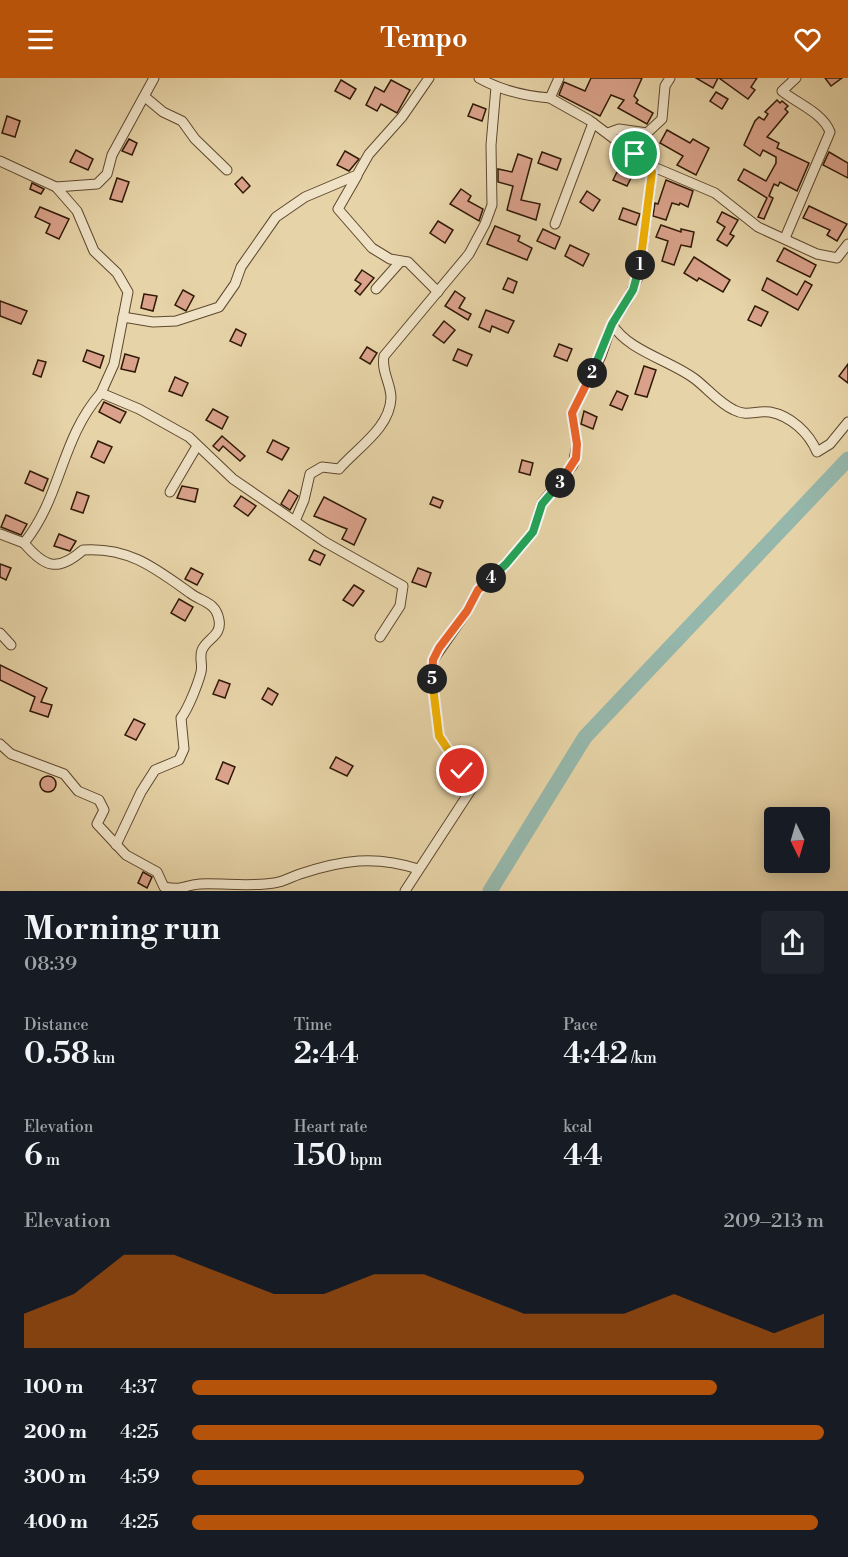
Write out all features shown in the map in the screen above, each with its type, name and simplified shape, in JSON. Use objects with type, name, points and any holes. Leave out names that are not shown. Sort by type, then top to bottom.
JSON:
[{"type":"street","points":[[56,187],[97,184],[107,174],[112,155],[154,78]]},
{"type":"street","points":[[429,78],[402,117],[369,154],[339,209],[372,248],[400,262],[408,261],[438,292]]},
{"type":"street","points":[[479,78],[496,87],[526,96],[550,98],[608,133],[649,165],[715,193],[758,227],[818,254],[837,258],[848,244]]},
{"type":"street","points":[[550,98],[559,78]]},
{"type":"street","points":[[608,133],[619,129],[647,133],[662,119],[665,86],[670,78]]},
{"type":"street","points":[[785,238],[830,132],[826,121],[782,91],[796,78]]},
{"type":"street","points":[[295,521],[304,500],[310,474],[322,467],[339,470],[381,425],[388,413],[391,396],[382,368],[384,356],[469,254],[492,205],[491,145],[496,87]]},
{"type":"street","points":[[145,97],[163,112],[182,121],[195,139],[227,170]]},
{"type":"street","points":[[555,224],[593,123]]},
{"type":"street","points":[[0,161],[56,187],[77,211],[94,251],[117,273],[128,292],[114,364],[101,393],[84,413],[71,439],[44,512],[24,543]]},
{"type":"street","points":[[405,891],[476,782],[462,771],[439,736],[432,678],[433,660],[467,611],[478,590],[506,564],[533,532],[542,504],[573,465],[577,444],[572,413],[601,356],[612,324],[627,301],[639,275],[652,172],[649,165]]},
{"type":"street","points":[[123,318],[153,322],[176,321],[219,307],[235,284],[241,267],[276,217],[305,197],[357,175]]},
{"type":"street","points":[[376,289],[400,262]]},
{"type":"street","points":[[612,324],[619,335],[681,369],[734,410],[750,415],[769,412],[801,427],[811,438],[817,452],[830,444],[848,422]]},
{"type":"street","points":[[101,393],[189,437],[233,479],[361,564],[403,586],[400,606],[380,637]]},
{"type":"street","points":[[170,492],[197,446]]},
{"type":"street","points":[[0,534],[24,543],[36,556],[48,564],[59,565],[71,560],[83,550],[127,554],[165,573],[193,595],[206,600],[214,608],[219,619],[215,636],[203,647],[200,656],[201,672],[191,693],[189,706],[181,718],[184,749],[180,760],[155,770],[141,792],[116,845]]},
{"type":"street","points":[[0,633],[11,645]]},
{"type":"street","points":[[0,744],[10,754],[64,774],[78,791],[99,800],[104,810],[97,824],[126,855],[157,872],[164,886],[180,891],[197,884],[240,886],[272,884],[346,862],[372,859],[393,861],[418,869]]},
{"type":"building","points":[[591,78],[642,78],[634,96],[638,100],[636,103],[653,113],[647,124],[618,108],[624,100],[611,95],[600,116],[559,95],[564,82],[585,91]]},
{"type":"building","points":[[696,78],[718,78],[713,88]]},
{"type":"building","points":[[719,78],[757,78],[751,87],[755,90],[748,99]]},
{"type":"building","points":[[825,78],[842,78],[831,86]]},
{"type":"building","points":[[341,80],[356,89],[350,99],[335,91]]},
{"type":"building","points":[[391,80],[410,90],[397,113],[381,104],[377,111],[366,105],[375,87],[384,92]]},
{"type":"building","points":[[716,92],[728,99],[722,109],[710,101]]},
{"type":"building","points":[[777,100],[788,106],[785,109],[788,112],[767,137],[779,143],[777,148],[809,163],[797,191],[780,182],[778,186],[774,184],[769,196],[773,198],[764,219],[758,217],[767,198],[738,180],[744,169],[766,181],[776,163],[776,157],[763,150],[760,156],[744,145],[755,121],[759,117],[764,120],[768,114],[765,112]]},
{"type":"building","points":[[473,104],[486,109],[482,121],[468,116]]},
{"type":"building","points":[[7,116],[20,121],[15,137],[2,133]]},
{"type":"building","points":[[667,130],[690,143],[693,139],[709,148],[696,175],[677,165],[683,156],[660,143]]},
{"type":"building","points":[[651,138],[655,141],[647,154],[641,150]]},
{"type":"building","points":[[129,139],[137,143],[132,155],[122,151]]},
{"type":"building","points":[[76,150],[93,159],[88,170],[70,162]]},
{"type":"building","points":[[345,151],[359,159],[349,171],[337,165]]},
{"type":"building","points":[[542,152],[561,159],[557,170],[538,163]]},
{"type":"building","points":[[829,152],[848,163],[848,178],[823,165]]},
{"type":"building","points":[[518,154],[532,159],[521,200],[540,204],[536,220],[507,210],[513,186],[498,182],[498,169],[512,172]]},
{"type":"building","points":[[619,168],[633,174],[627,186],[613,180]]},
{"type":"building","points":[[242,177],[250,186],[243,193],[235,184]]},
{"type":"building","points":[[117,178],[129,182],[122,202],[110,199]]},
{"type":"building","points":[[666,180],[693,191],[688,207],[680,203],[679,205],[672,203],[666,220],[653,216],[655,203],[658,204]]},
{"type":"building","points":[[32,183],[44,189],[41,194],[30,189]]},
{"type":"building","points":[[461,189],[471,196],[468,201],[483,209],[479,221],[450,204]]},
{"type":"building","points":[[587,191],[600,200],[593,211],[580,202]]},
{"type":"building","points":[[809,206],[847,224],[837,241],[827,235],[830,230],[803,218]]},
{"type":"building","points":[[40,207],[69,219],[59,239],[46,233],[50,224],[35,217]]},
{"type":"building","points":[[623,208],[640,214],[636,225],[619,219]]},
{"type":"building","points":[[722,212],[738,220],[730,234],[734,236],[727,246],[717,240],[725,227],[717,222]]},
{"type":"building","points":[[438,221],[453,230],[445,243],[430,233]]},
{"type":"building","points":[[661,225],[681,232],[681,229],[694,232],[691,247],[681,245],[674,265],[662,261],[668,241],[656,237]]},
{"type":"building","points":[[495,226],[520,236],[518,241],[532,248],[527,260],[487,244]]},
{"type":"building","points":[[543,229],[560,237],[555,249],[537,241]]},
{"type":"building","points":[[570,245],[589,254],[583,266],[565,256]]},
{"type":"building","points":[[784,248],[816,265],[810,277],[777,261]]},
{"type":"building","points":[[694,257],[730,280],[723,292],[699,278],[697,281],[684,273]]},
{"type":"building","points":[[362,270],[374,278],[360,295],[355,291],[361,284],[355,280]]},
{"type":"building","points":[[508,278],[517,282],[513,293],[503,289]]},
{"type":"building","points":[[767,278],[797,295],[805,281],[812,285],[798,310],[762,290]]},
{"type":"building","points":[[183,290],[194,296],[186,311],[175,305]]},
{"type":"building","points":[[455,291],[465,298],[459,308],[471,314],[468,320],[445,306]]},
{"type":"building","points":[[144,294],[157,296],[153,311],[141,308]]},
{"type":"building","points":[[0,301],[27,311],[21,324],[0,316]]},
{"type":"building","points":[[755,306],[768,312],[761,326],[748,320]]},
{"type":"building","points":[[486,310],[514,321],[508,333],[492,326],[490,332],[479,327]]},
{"type":"building","points":[[444,321],[455,330],[444,343],[433,335]]},
{"type":"building","points":[[236,329],[246,334],[241,346],[230,341]]},
{"type":"building","points":[[559,344],[572,349],[567,361],[554,356]]},
{"type":"building","points":[[367,347],[377,353],[370,364],[360,358]]},
{"type":"building","points":[[458,349],[472,355],[467,366],[453,360]]},
{"type":"building","points":[[87,350],[104,356],[100,368],[83,361]]},
{"type":"building","points":[[125,354],[139,358],[135,372],[121,369]]},
{"type":"building","points":[[38,360],[46,362],[41,377],[33,374]]},
{"type":"building","points":[[848,364],[848,383],[839,376]]},
{"type":"building","points":[[644,366],[656,370],[647,397],[635,394]]},
{"type":"building","points":[[175,377],[188,383],[182,396],[169,391]]},
{"type":"building","points":[[617,391],[628,396],[622,410],[610,405]]},
{"type":"building","points":[[104,402],[126,412],[120,423],[99,412]]},
{"type":"building","points":[[213,409],[228,417],[222,429],[206,420]]},
{"type":"building","points":[[584,411],[597,417],[593,429],[581,424]]},
{"type":"building","points":[[222,436],[245,456],[240,461],[223,446],[219,451],[213,446]]},
{"type":"building","points":[[273,440],[289,448],[282,460],[267,452]]},
{"type":"building","points":[[98,441],[112,447],[104,463],[91,457]]},
{"type":"building","points":[[522,460],[533,463],[530,475],[519,472]]},
{"type":"building","points":[[30,471],[48,479],[43,491],[25,483]]},
{"type":"building","points":[[182,486],[198,489],[195,502],[177,498]]},
{"type":"building","points":[[289,490],[298,496],[290,510],[281,504]]},
{"type":"building","points":[[77,492],[89,496],[83,513],[71,509]]},
{"type":"building","points":[[241,496],[256,506],[248,516],[234,506]]},
{"type":"building","points":[[324,497],[366,519],[354,545],[342,539],[347,529],[314,516]]},
{"type":"building","points":[[433,497],[443,501],[440,508],[430,504]]},
{"type":"building","points":[[6,515],[27,524],[21,535],[1,527]]},
{"type":"building","points":[[59,534],[76,541],[70,551],[54,546]]},
{"type":"building","points":[[314,550],[325,555],[320,565],[309,560]]},
{"type":"building","points":[[0,564],[11,568],[6,580],[0,577]]},
{"type":"building","points":[[191,568],[203,574],[197,585],[185,579]]},
{"type":"building","points":[[418,568],[431,573],[426,587],[412,582]]},
{"type":"building","points":[[354,585],[364,591],[353,606],[343,600]]},
{"type":"building","points":[[179,599],[193,607],[185,621],[171,613]]},
{"type":"building","points":[[0,665],[47,688],[41,702],[52,705],[48,717],[30,711],[35,697],[0,680]]},
{"type":"building","points":[[219,680],[230,684],[225,698],[213,694]]},
{"type":"building","points":[[268,688],[278,694],[272,705],[262,699]]},
{"type":"building","points":[[134,719],[145,724],[136,740],[125,735]]},
{"type":"building","points":[[336,757],[353,766],[347,776],[330,768]]},
{"type":"building","points":[[223,762],[235,767],[228,784],[216,779]]},
{"type":"building","points":[[48,776],[56,784],[48,792],[40,784]]},
{"type":"building","points":[[143,872],[152,877],[147,888],[138,883]]},
{"type":"waterway","points":[[490,891],[585,737],[848,459]]},
{"type":"route","points":[[462,771],[442,744],[439,736],[432,678],[433,660],[439,648],[467,611],[478,590],[506,564],[533,532],[542,504],[561,482],[576,458],[577,444],[572,413],[601,356],[612,324],[627,301],[639,275],[652,172],[642,157],[635,154]]}]
